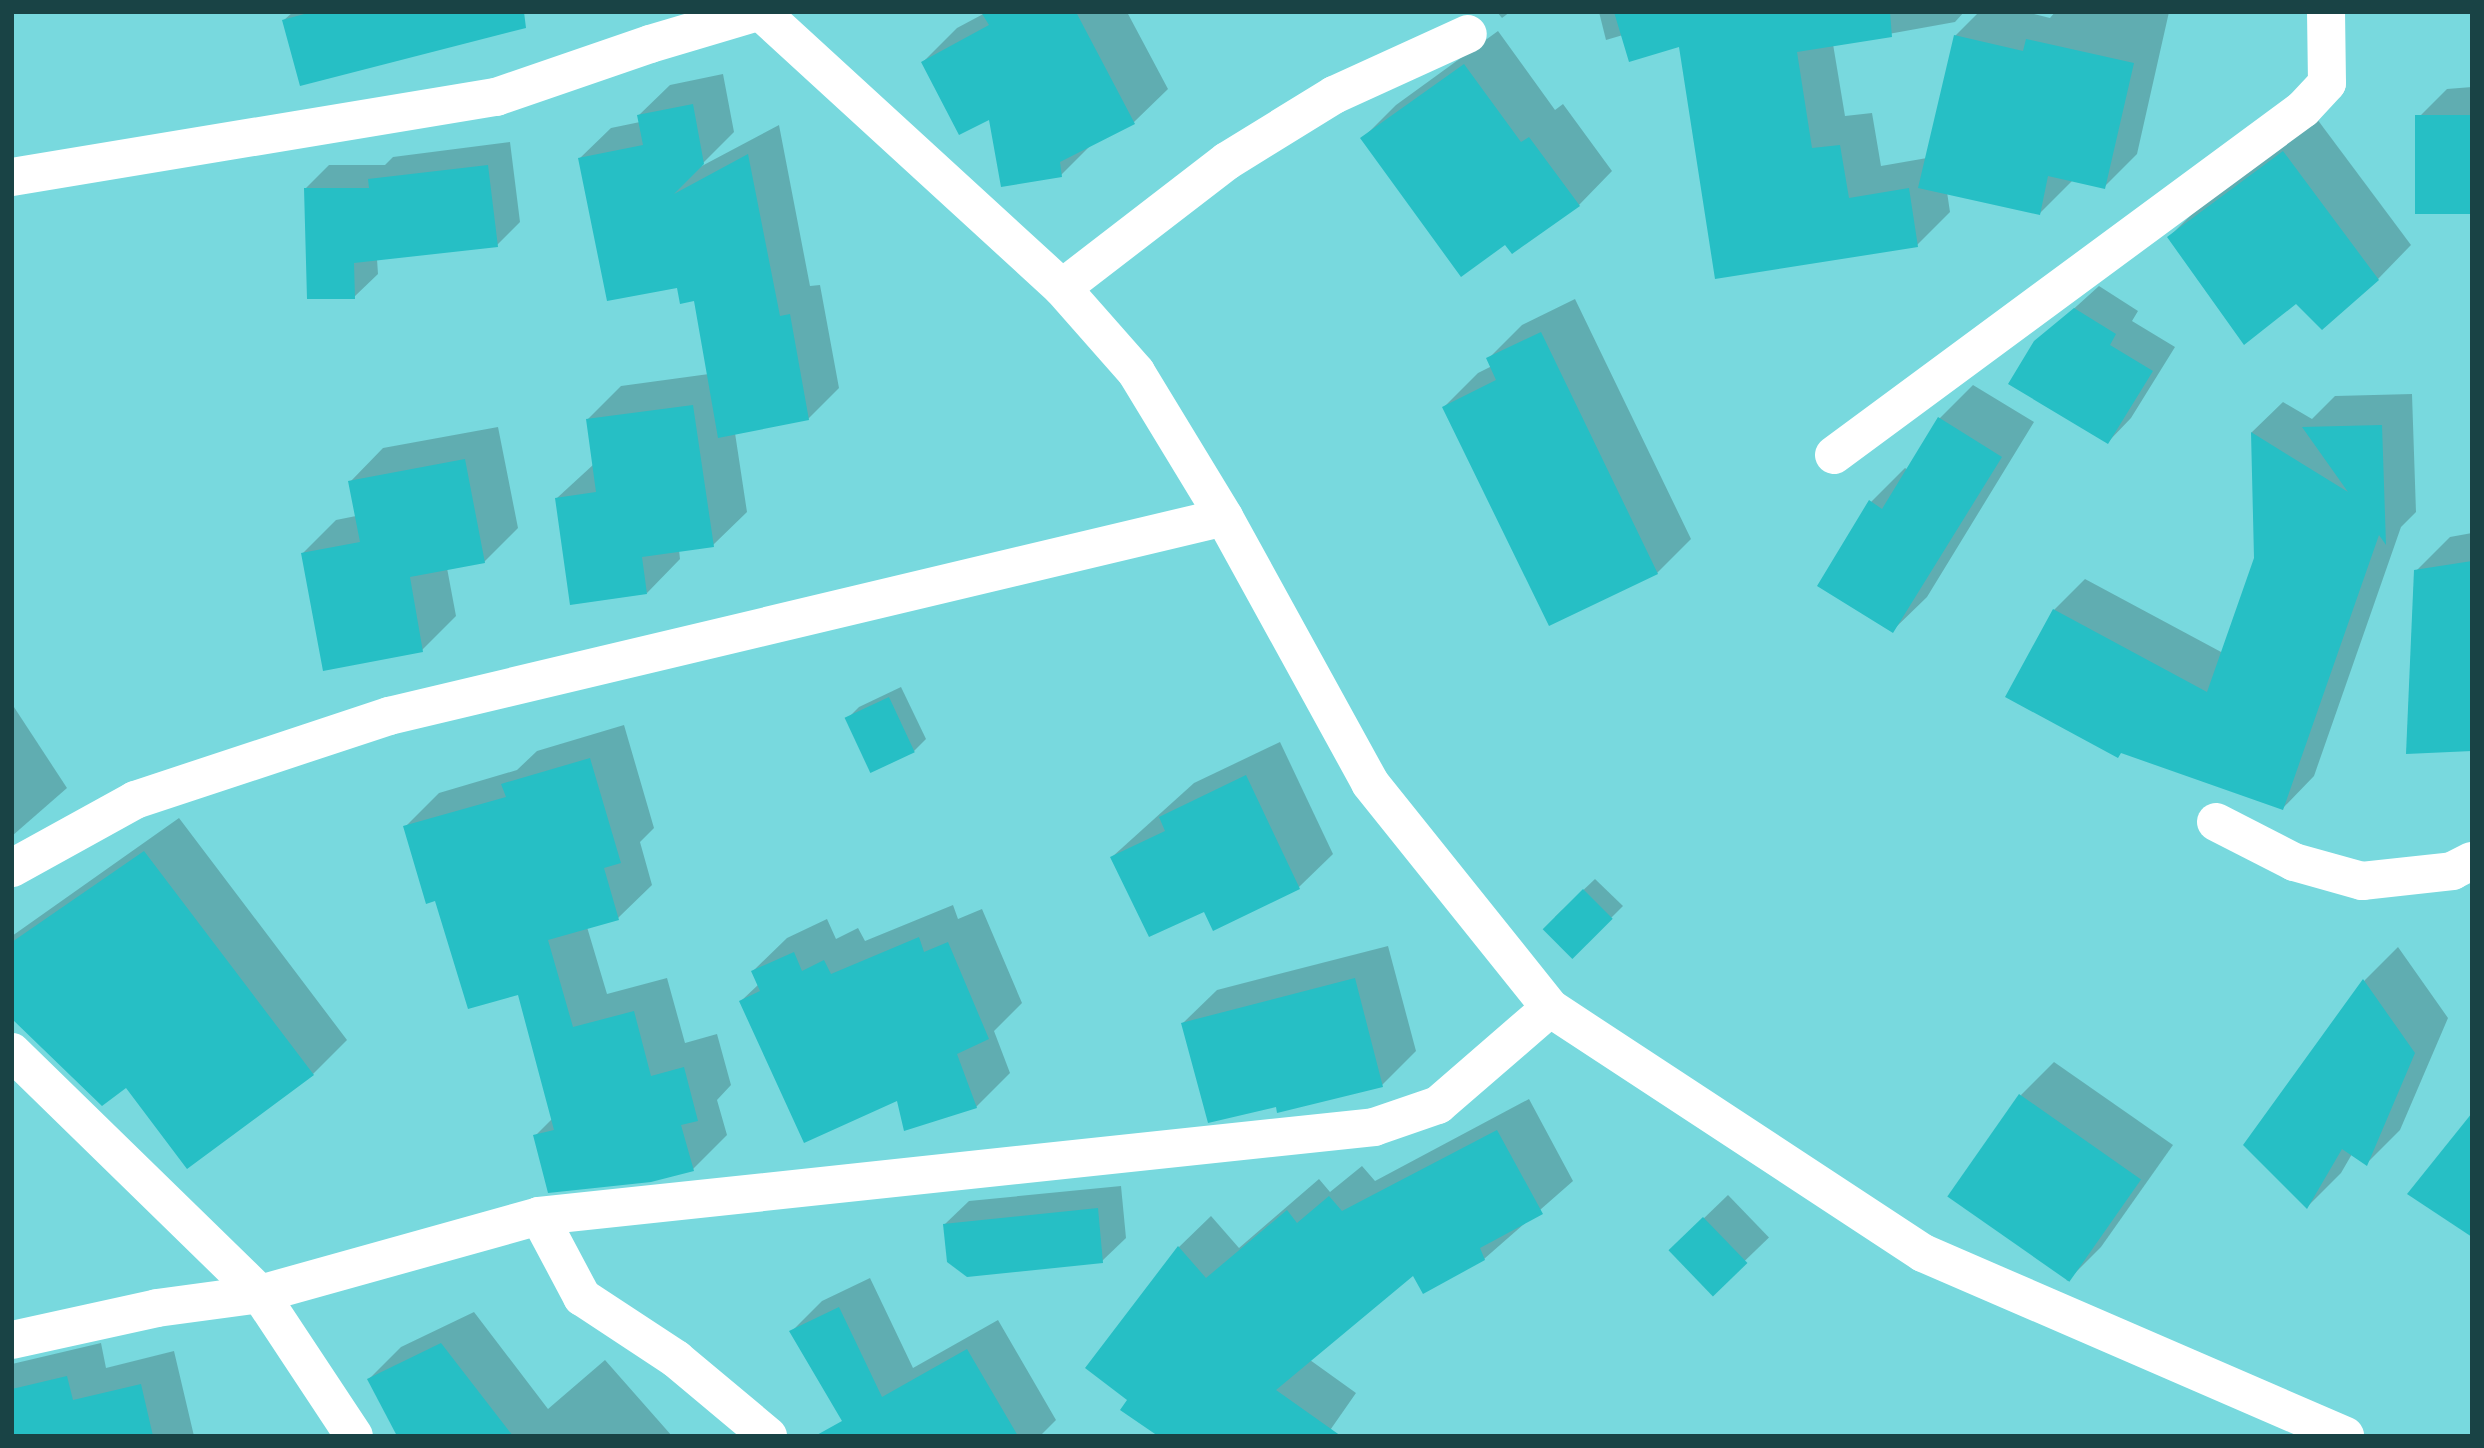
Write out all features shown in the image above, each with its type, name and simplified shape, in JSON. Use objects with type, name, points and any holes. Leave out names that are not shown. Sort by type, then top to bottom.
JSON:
[{"type":"street","points":[[12,177],[496,97],[650,44],[759,12],[1062,288],[1136,372],[1224,517],[1370,783],[1550,1008],[1923,1253],[2345,1436]]},
{"type":"street","points":[[1834,455],[2304,109],[2327,83],[2326,12]]},
{"type":"street","points":[[1062,288],[1227,161],[1334,95],[1468,34]]},
{"type":"street","points":[[12,869],[135,800],[389,716],[1224,517]]},
{"type":"street","points":[[2216,822],[2294,862],[2362,881],[2452,871],[2472,862]]},
{"type":"street","points":[[12,1340],[157,1308],[260,1294],[539,1216],[1374,1127],[1438,1105],[1550,1008]]},
{"type":"street","points":[[12,1052],[260,1294],[354,1436]]},
{"type":"street","points":[[539,1216],[582,1297],[676,1359],[768,1436]]},
{"type":"building","points":[[312,12],[524,12],[526,28],[300,86],[282,20]]},
{"type":"building","points":[[981,12],[1076,12],[1135,124],[1060,162],[1062,177],[1001,187],[989,120],[959,135],[921,62],[989,25]]},
{"type":"building","points":[[1614,12],[1890,12],[1892,37],[1797,52],[1812,148],[1840,145],[1849,198],[1909,188],[1918,247],[1715,279],[1679,47],[1629,62]]},
{"type":"building","points":[[1954,35],[2023,51],[2026,39],[2134,63],[2105,189],[2048,176],[2040,215],[1918,188]]},
{"type":"building","points":[[1464,64],[1521,142],[1529,137],[1580,206],[1512,254],[1505,245],[1461,277],[1360,138]]},
{"type":"building","points":[[693,104],[704,164],[674,194],[748,154],[780,316],[790,314],[809,420],[718,438],[694,301],[680,304],[677,288],[607,301],[578,158],[643,145],[637,115]]},
{"type":"building","points":[[2415,115],[2472,115],[2472,214],[2415,214]]},
{"type":"building","points":[[2283,151],[2379,280],[2322,330],[2296,304],[2244,345],[2167,237]]},
{"type":"building","points":[[488,165],[498,247],[354,263],[355,299],[307,299],[304,188],[369,188],[368,179]]},
{"type":"building","points":[[2074,308],[2116,334],[2110,345],[2153,371],[2108,444],[2008,384],[2034,341]]},
{"type":"building","points":[[1541,332],[1658,574],[1549,626],[1442,407],[1496,380],[1486,358]]},
{"type":"building","points":[[693,405],[714,547],[642,557],[647,594],[570,605],[555,498],[596,492],[586,419]]},
{"type":"building","points":[[1938,417],[2002,457],[1893,633],[1817,586],[1869,500],[1882,509]]},
{"type":"building","points":[[2382,425],[2386,545],[2379,535],[2283,810],[2121,753],[2118,758],[2005,697],[2053,609],[2207,692],[2254,558],[2251,432],[2348,492],[2302,427]]},
{"type":"building","points":[[465,459],[485,563],[410,577],[423,652],[323,671],[301,553],[360,542],[348,481]]},
{"type":"building","points":[[2472,561],[2472,751],[2406,754],[2414,570]]},
{"type":"building","points":[[889,697],[915,752],[870,773],[845,718]]},
{"type":"building","points":[[590,758],[621,863],[604,868],[619,920],[548,940],[573,1027],[634,1011],[651,1076],[684,1067],[698,1121],[681,1125],[694,1171],[651,1182],[548,1193],[533,1135],[554,1130],[518,995],[468,1009],[435,901],[426,904],[403,826],[506,797],[501,784]]},
{"type":"building","points":[[1246,775],[1300,889],[1213,931],[1204,912],[1149,937],[1110,857],[1165,831],[1159,817]]},
{"type":"building","points":[[144,851],[314,1075],[187,1169],[126,1088],[102,1106],[12,1019],[12,942]]},
{"type":"building","points":[[1583,889],[1613,919],[1572,959],[1543,929]]},
{"type":"building","points":[[919,937],[924,952],[948,942],[989,1039],[957,1054],[977,1108],[904,1131],[897,1101],[804,1143],[739,1001],[760,991],[751,971],[794,952],[802,971],[824,960],[831,974]]},
{"type":"building","points":[[1355,978],[1383,1087],[1277,1113],[1276,1107],[1208,1123],[1181,1023]]},
{"type":"building","points":[[2363,979],[2415,1053],[2367,1166],[2342,1149],[2307,1209],[2243,1145]]},
{"type":"building","points":[[2019,1094],[2141,1179],[2069,1282],[1947,1196]]},
{"type":"building","points":[[2472,1113],[2472,1237],[2407,1194]]},
{"type":"building","points":[[1497,1130],[1543,1214],[1480,1248],[1485,1260],[1423,1294],[1413,1276],[1276,1390],[1341,1436],[1158,1436],[1120,1410],[1127,1400],[1085,1368],[1178,1246],[1206,1278],[1287,1210],[1297,1223],[1329,1196],[1342,1211]]},
{"type":"building","points":[[1098,1208],[1103,1263],[967,1277],[947,1262],[943,1224]]},
{"type":"building","points":[[1703,1217],[1747,1263],[1713,1296],[1668,1250]]},
{"type":"building","points":[[839,1307],[882,1397],[967,1349],[1018,1436],[815,1436],[842,1421],[789,1331]]},
{"type":"building","points":[[441,1343],[513,1436],[397,1436],[367,1379]]},
{"type":"building","points":[[67,1376],[73,1400],[141,1384],[153,1436],[12,1436],[12,1389]]}]
